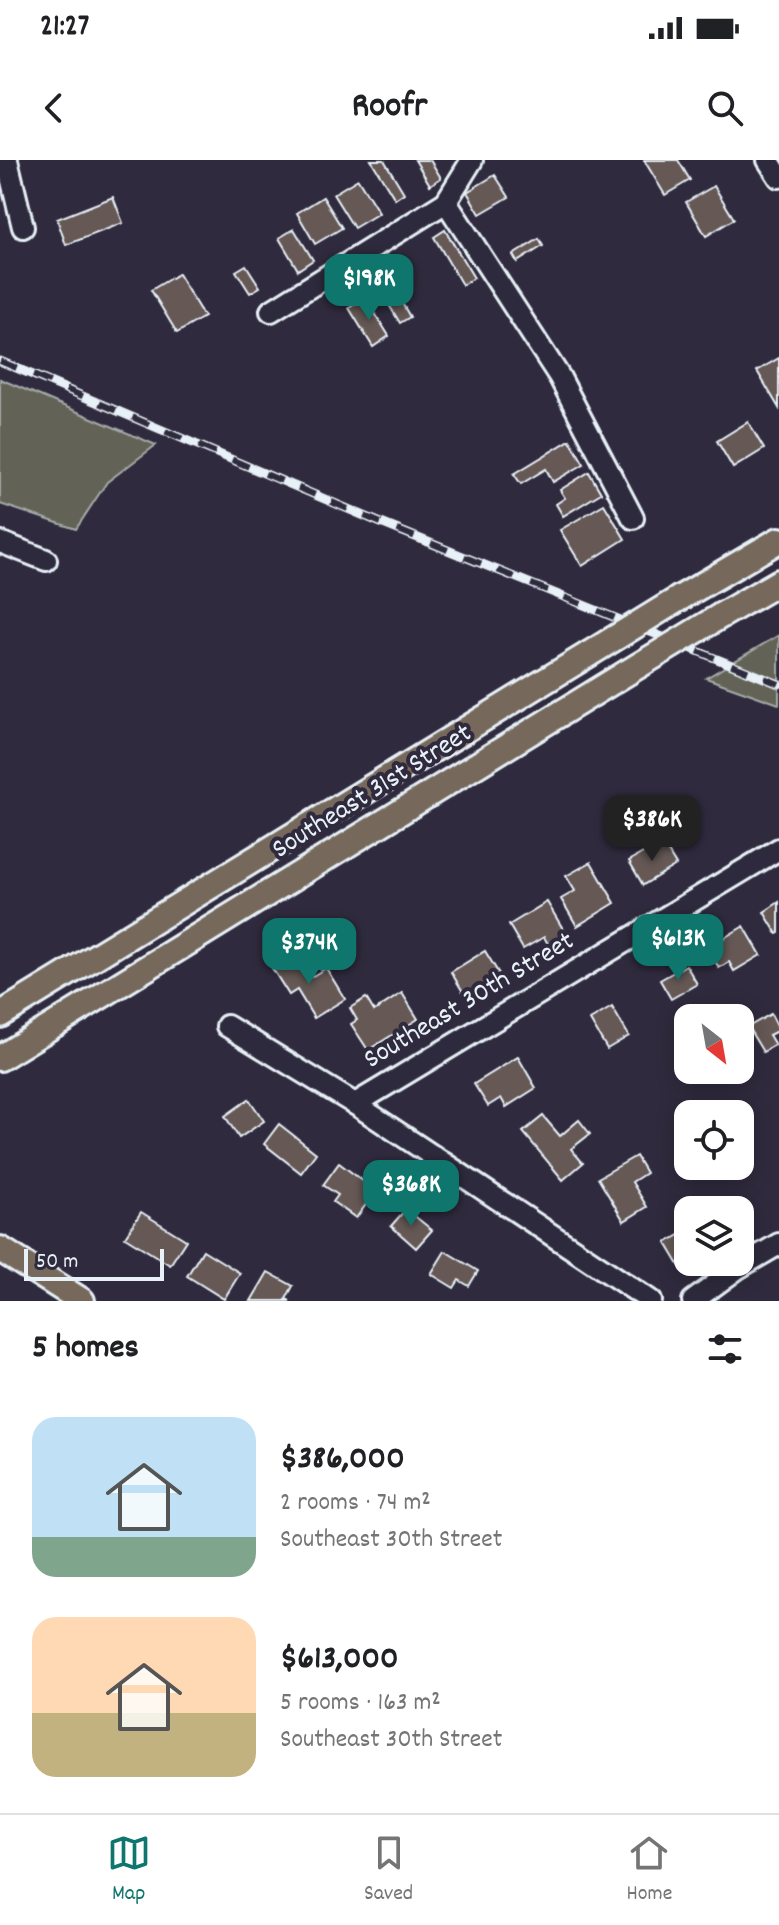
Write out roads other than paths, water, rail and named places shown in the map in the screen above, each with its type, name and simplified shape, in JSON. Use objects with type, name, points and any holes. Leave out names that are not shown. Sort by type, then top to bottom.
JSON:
[{"type":"main road","name":"Southeast 31st Street","points":[[0,1015],[779,540]]},
{"type":"main road","name":"Southeast 31st Street","points":[[0,1058],[779,582]]},
{"type":"main road","points":[[0,1249],[79,1300]]},
{"type":"street","points":[[7,160],[23,227]]},
{"type":"street","points":[[271,311],[446,202],[472,160]]},
{"type":"street","points":[[768,160],[779,177]]},
{"type":"street","points":[[446,202],[559,376],[633,518]]},
{"type":"street","points":[[0,542],[46,560]]},
{"type":"street","name":"Southeast 30th Street","points":[[355,1104],[779,849]]},
{"type":"street","points":[[227,1026],[355,1104],[651,1301]]},
{"type":"street","points":[[693,1301],[738,1268],[779,1244]]},
{"type":"railway","points":[[0,361],[381,523],[779,684]]}]
